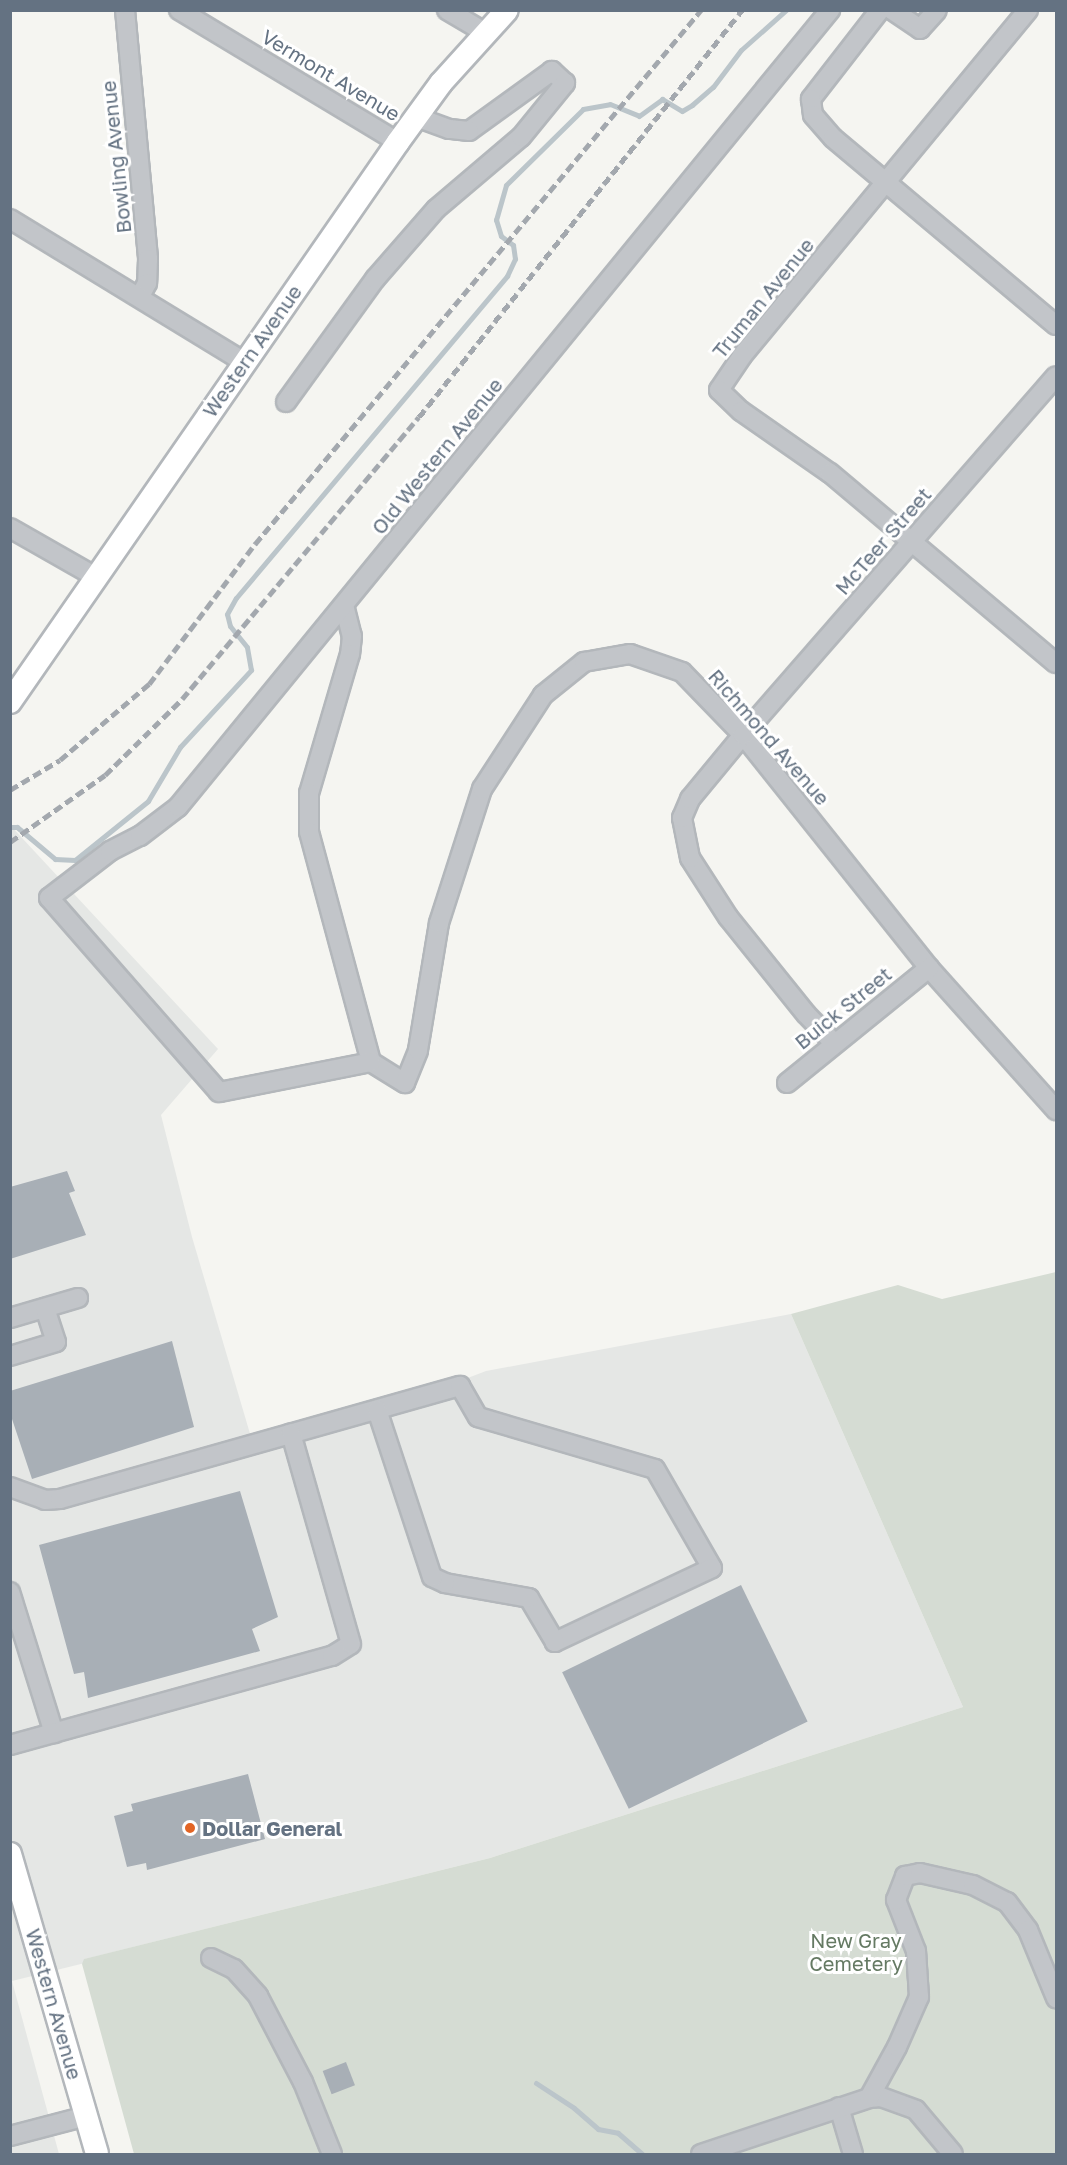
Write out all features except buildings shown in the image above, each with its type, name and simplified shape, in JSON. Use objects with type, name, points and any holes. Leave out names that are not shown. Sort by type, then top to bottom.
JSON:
[{"type":"main road","name":"Western Avenue","points":[[10,702],[94,576],[398,142],[416,117],[507,10]]},
{"type":"main road","name":"Western Avenue","points":[[10,1854],[97,2154]]},
{"type":"street","name":"Bowling Avenue","points":[[125,10],[148,259],[147,283],[140,297]]},
{"type":"street","name":"Vermont Avenue","points":[[179,10],[398,142]]},
{"type":"street","points":[[447,10],[486,33]]},
{"type":"street","name":"Old Western Avenue","points":[[371,1062],[219,1092],[49,898],[110,851],[140,836],[178,807],[830,10]]},
{"type":"street","points":[[880,10],[811,99],[811,107],[833,138],[1056,325]]},
{"type":"street","points":[[892,10],[920,29],[937,10]]},
{"type":"street","name":"Truman Avenue","points":[[1028,10],[742,356],[719,390],[741,411],[830,473],[1056,663]]},
{"type":"street","points":[[286,402],[375,279],[436,208],[521,137],[565,83],[552,71],[469,131],[449,129],[416,117]]},
{"type":"street","points":[[10,219],[244,362]]},
{"type":"street","name":"McTeer Street","points":[[834,1043],[806,1014],[728,916],[690,858],[682,834],[682,818],[690,799],[742,735],[1056,376]]},
{"type":"street","points":[[10,528],[94,576]]},
{"type":"street","points":[[344,605],[352,636],[350,654],[309,793],[309,832],[371,1062]]},
{"type":"street","name":"Richmond Avenue","points":[[371,1062],[405,1083],[418,1050],[439,922],[482,789],[543,695],[584,662],[630,654],[682,672],[742,735],[929,968],[1056,1110]]},
{"type":"street","name":"Buick Street","points":[[787,1083],[929,968]]},
{"type":"street","points":[[10,1318],[78,1298]]},
{"type":"street","points":[[10,1356],[56,1342],[45,1308]]},
{"type":"street","points":[[10,1487],[45,1500],[60,1499],[460,1386],[477,1417],[655,1469],[712,1568],[555,1642],[530,1598],[445,1583],[432,1577],[377,1410]]},
{"type":"street","points":[[10,1745],[332,1656],[351,1644],[291,1432]]},
{"type":"street","points":[[10,1592],[54,1733]]},
{"type":"street","points":[[868,2098],[897,2047],[919,1997],[916,1951],[896,1900],[905,1876],[920,1873],[973,1885],[1007,1902],[1028,1930],[1056,1998]]},
{"type":"street","points":[[211,1958],[234,1969],[258,1996],[303,2082],[332,2154]]},
{"type":"street","points":[[701,2154],[839,2107],[868,2098],[881,2097],[916,2110],[953,2154]]},
{"type":"street","points":[[839,2107],[852,2154]]},
{"type":"street","points":[[10,2136],[86,2116]]},
{"type":"shaded area","points":[[10,825],[218,1049],[161,1115],[192,1237],[256,1454],[332,1430],[486,1371],[791,1314],[963,1707],[490,1858],[85,1959],[85,1963],[12,1981],[59,2154],[10,2154]]},
{"type":"green space","name":"New Gray Cemetery","points":[[1056,1272],[1056,2154],[134,2154],[82,1964],[84,1959],[490,1858],[963,1707],[791,1314],[898,1285],[942,1299]]},
{"type":"waterway","points":[[10,827],[17,827],[55,859],[75,860],[148,801],[180,747],[251,670],[247,647],[230,626],[227,614],[236,598],[507,276],[515,259],[513,245],[501,236],[496,220],[506,185],[583,109],[610,104],[639,116],[662,99],[682,111],[692,105],[713,87],[741,50],[786,10]]},
{"type":"waterway","points":[[536,2083],[574,2108],[598,2129],[618,2133],[642,2154]]},
{"type":"railway","points":[[10,790],[60,760],[149,684],[255,544],[701,10]]},
{"type":"railway","points":[[10,842],[105,775],[182,699],[419,417],[742,10]]},
{"type":"place","name":"Dollar General","points":[[190,1828]]}]
